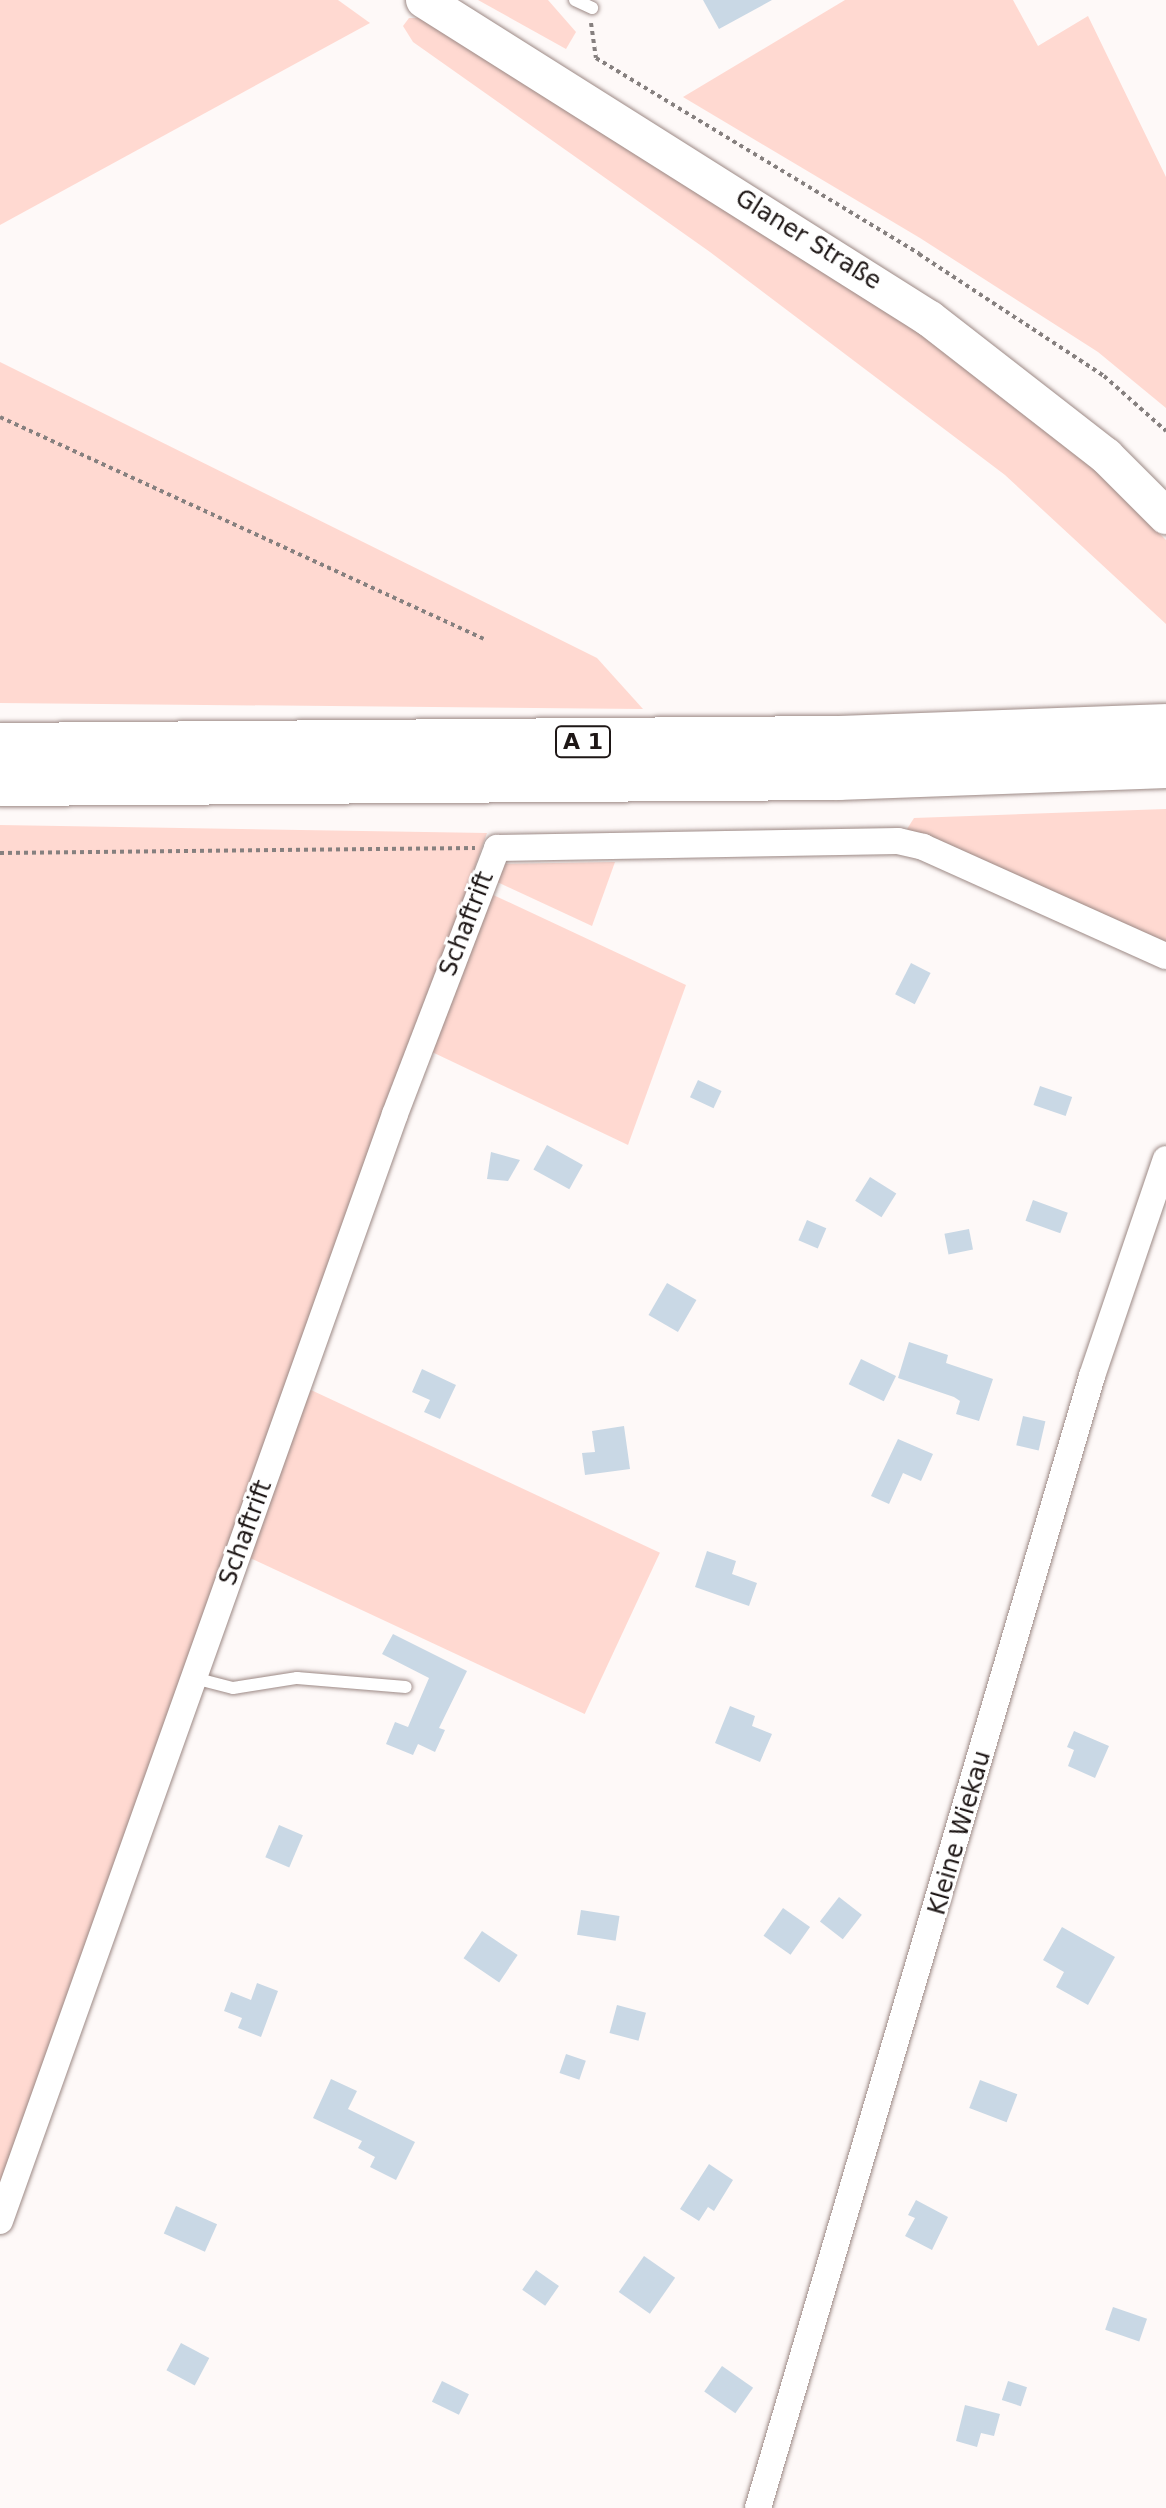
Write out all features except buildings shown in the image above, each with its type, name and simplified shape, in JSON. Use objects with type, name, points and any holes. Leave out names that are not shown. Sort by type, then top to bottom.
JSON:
[{"type":"highway","name":"A 1","points":[[0,745],[794,739],[1166,726]]},
{"type":"highway","name":"A 1","points":[[0,784],[839,778],[1166,766]]},
{"type":"street","name":"Glaner Straße","points":[[424,0],[930,319],[1106,456],[1166,516]]},
{"type":"street","points":[[497,848],[898,841],[923,847],[1166,956]]},
{"type":"street","name":"Schaftrift","points":[[0,2221],[395,1114],[497,848]]},
{"type":"street","name":"Kleine Wiekau","points":[[758,2508],[1092,1376],[1166,1159]]},
{"type":"lane","points":[[575,0],[592,8]]},
{"type":"lane","points":[[194,1678],[233,1688],[297,1678],[406,1687]]},
{"type":"path","points":[[592,8],[596,58],[932,263],[1104,376],[1166,431]]},
{"type":"path","points":[[0,417],[484,639]]},
{"type":"path","points":[[0,853],[497,848]]},
{"type":"shaded area","points":[[0,0],[338,0],[370,23],[0,225]]},
{"type":"shaded area","points":[[478,0],[548,0],[576,32],[566,49]]},
{"type":"shaded area","points":[[845,0],[1013,0],[1038,46],[1088,16],[1166,177],[1166,408],[1098,352],[920,238],[683,97]]},
{"type":"shaded area","points":[[409,18],[424,18],[966,363],[1082,456],[1166,540],[1166,624],[1005,475],[710,252],[413,42],[403,26]]},
{"type":"shaded area","points":[[0,362],[597,658],[643,709],[0,703]]},
{"type":"shaded area","points":[[1166,809],[1166,950],[907,829],[914,818]]},
{"type":"shaded area","points":[[0,825],[487,833],[0,2194]]},
{"type":"shaded area","points":[[615,862],[592,926],[493,880],[498,864]]},
{"type":"shaded area","points":[[489,893],[686,985],[628,1145],[432,1052]]},
{"type":"shaded area","points":[[311,1390],[660,1553],[585,1714],[236,1551]]}]
